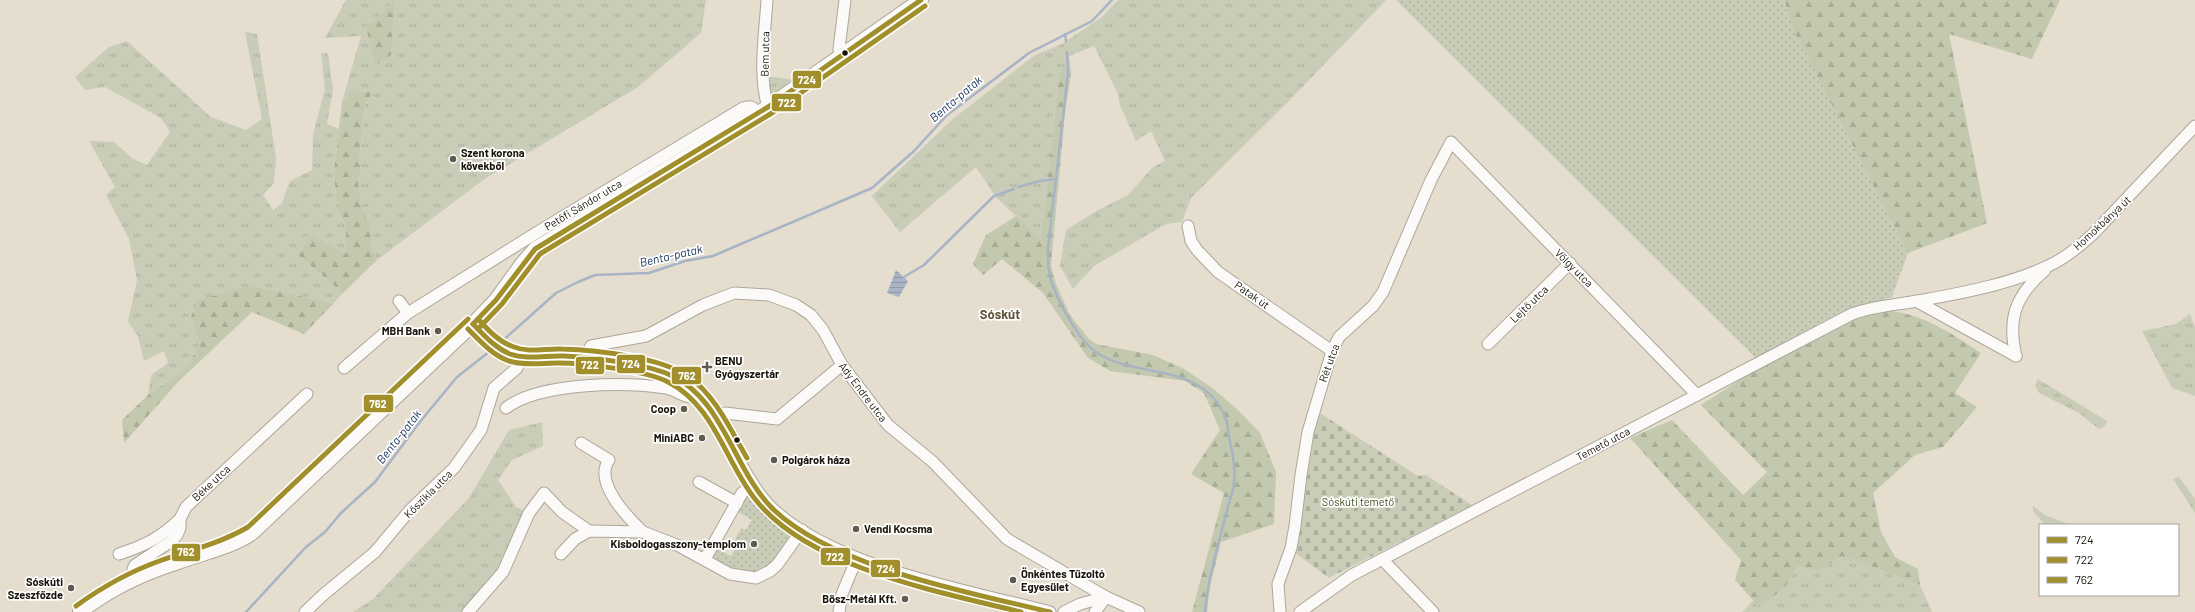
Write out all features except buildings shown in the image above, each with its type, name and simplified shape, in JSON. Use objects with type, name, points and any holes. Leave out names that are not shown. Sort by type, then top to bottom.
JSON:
[{"type":"main road","name":"Petőfi Sándor utca","points":[[80,612],[108,593],[136,578],[230,544],[252,533],[473,324],[496,300],[522,264],[536,249],[763,110],[840,58],[921,0]]},
{"type":"street","name":"Bem utca","points":[[763,110],[765,95],[764,47],[768,0]]},
{"type":"street","points":[[840,58],[839,49],[845,0]]},
{"type":"street","name":"Petőfi Sándor utca","points":[[408,313],[541,230],[743,108],[749,106],[763,110]]},
{"type":"street","name":"Homokbánya út","points":[[1916,301],[2013,279],[2050,266],[2083,243],[2093,234],[2195,126]]},
{"type":"street","name":"Völgy utca","points":[[1451,142],[1697,395]]},
{"type":"street","name":"Rét utca","points":[[1280,612],[1278,584],[1291,548],[1308,432],[1332,351],[1339,338],[1373,306],[1383,292],[1431,180],[1451,142]]},
{"type":"street","name":"Patak út","points":[[1188,226],[1192,241],[1197,250],[1218,272],[1332,351]]},
{"type":"street","name":"Lejtő utca","points":[[1488,344],[1570,263]]},
{"type":"street","points":[[1916,301],[2016,356],[2012,329],[2017,305],[2029,284],[2050,266]]},
{"type":"street","name":"Ady Endre utca","points":[[584,358],[591,346],[646,336],[703,304],[741,292],[769,295],[804,310],[824,330],[842,365],[888,425],[933,462],[1007,539],[1106,597],[1139,612]]},
{"type":"street","points":[[344,368],[408,313],[399,301]]},
{"type":"street","name":"Temető utca","points":[[1300,612],[1352,575],[1852,314],[1881,305],[1916,301]]},
{"type":"street","points":[[473,324],[497,347],[516,355],[584,358],[649,369],[669,374],[686,384],[698,396],[714,417],[753,484],[772,508],[802,530],[857,558],[942,584],[1050,612]]},
{"type":"street","name":"Kőszikla utca","points":[[305,612],[323,595],[376,552],[410,510],[454,468],[481,430],[494,388],[517,368],[516,355]]},
{"type":"street","points":[[714,417],[725,413],[777,419],[842,365]]},
{"type":"street","points":[[506,408],[517,400],[544,392],[585,385],[664,388],[686,397],[692,398],[698,396]]},
{"type":"street","name":"Béke utca","points":[[136,578],[133,569],[135,565],[170,542],[180,528],[180,519],[186,507],[194,498],[307,394]]},
{"type":"street","points":[[581,442],[609,460],[605,472],[613,496],[629,526]]},
{"type":"street","points":[[699,482],[737,502]]},
{"type":"street","points":[[705,559],[737,502],[746,489],[753,484]]},
{"type":"street","points":[[468,612],[503,572],[529,513],[544,493],[562,512],[589,531]]},
{"type":"street","points":[[119,554],[139,547],[164,535],[180,519]]},
{"type":"street","points":[[561,554],[576,539],[589,531],[629,526],[658,536],[705,559],[730,574],[756,578],[770,571],[777,565],[802,530]]},
{"type":"street","points":[[838,612],[842,594],[857,558]]},
{"type":"street","points":[[1382,559],[1433,612]]},
{"type":"street","points":[[1080,604],[1084,584]]},
{"type":"street","points":[[1064,612],[1080,604],[1106,597]]},
{"type":"street","points":[[1095,612],[1106,597]]},
{"type":"green space","points":[[346,0],[395,0],[706,0],[701,33],[638,87],[483,180],[377,260],[373,252],[369,224],[361,203],[358,182],[361,172],[359,160],[365,103],[374,92],[357,91],[342,102],[361,36],[325,38]],"holes":[[[395,0],[391,55],[366,27]]]},
{"type":"green space","points":[[395,0],[391,55],[376,65],[366,27]]},
{"type":"green space","points":[[1118,0],[1386,0],[1287,103],[1191,198],[1182,222],[1166,224],[1094,266],[1073,289],[1060,266],[1066,230],[1098,210],[1128,195],[1152,168],[1165,161],[1151,131],[1136,141],[1120,105],[1118,94],[1094,46],[1069,56],[1059,75],[1041,240],[996,197],[976,167],[900,232],[872,196],[953,119],[1035,55],[1062,44],[1102,17]]},
{"type":"green space","points":[[1396,0],[1784,0],[1795,33],[1908,253],[1892,297],[1839,313],[1756,358]]},
{"type":"green space","points":[[1784,0],[2060,0],[2032,59],[1949,34],[1987,223],[1908,253],[1794,33]]},
{"type":"green space","points":[[245,32],[257,34],[276,158],[274,183],[263,195],[273,210],[282,203],[290,181],[312,170],[313,134],[325,89],[321,53],[328,53],[333,90],[327,124],[339,129],[334,172],[337,210],[346,223],[346,254],[330,246],[298,255],[343,293],[334,303],[252,286],[191,317],[200,344],[186,368],[148,395],[151,375],[168,363],[164,351],[144,361],[138,336],[128,322],[137,280],[129,239],[106,195],[115,187],[89,141],[114,142],[133,159],[147,165],[170,132],[161,118],[105,87],[85,90],[75,77],[109,47],[127,41],[211,117],[246,130],[262,119]]},
{"type":"green space","points":[[1069,56],[1071,73],[1065,114],[1051,265],[1056,284],[1070,315],[1089,339],[1096,344],[1153,355],[1184,369],[1211,387],[1237,409],[1260,433],[1276,472],[1274,524],[1221,542],[1210,586],[1207,612],[1192,612],[1224,493],[1191,474],[1220,430],[1204,393],[1185,381],[1110,371],[1088,358],[1043,293],[1002,259],[983,275],[973,264],[986,235],[1016,216],[1041,240],[1059,75]]},
{"type":"green space","points":[[768,76],[793,80],[794,85],[772,98],[768,96]]},
{"type":"green space","points":[[357,91],[374,92],[365,103],[359,160],[361,172],[358,182],[361,203],[369,224],[373,252],[377,260],[343,293],[298,255],[312,235],[346,254],[346,224],[337,210],[334,172],[342,102]]},
{"type":"green space","points":[[252,286],[334,303],[304,334],[252,312],[178,382],[124,443],[122,420],[148,395],[186,368],[200,344],[191,317],[198,300]]},
{"type":"green space","points":[[1888,310],[1915,317],[1937,326],[1981,353],[1955,393],[1977,407],[1943,447],[1915,455],[1873,493],[1881,532],[1895,557],[1918,569],[1920,585],[1842,556],[1818,572],[1798,566],[1784,589],[1756,608],[1753,600],[1735,580],[1741,560],[1630,438],[1672,420],[1743,495],[1767,472],[1701,405],[1763,365],[1861,315]]},
{"type":"green space","points":[[2190,314],[2195,327],[2195,396],[2172,388],[2142,331],[2176,324]]},
{"type":"green space","points":[[2038,379],[2107,421],[2105,426],[2099,429],[2079,413],[2039,393],[2035,386]]},
{"type":"green space","name":"Sóskúti temető","points":[[1318,412],[1418,476],[1426,475],[1472,505],[1329,578],[1294,552]]},
{"type":"green space","points":[[542,422],[543,446],[512,460],[498,480],[516,507],[527,512],[499,567],[466,612],[353,612],[373,599],[469,498],[509,430]]},
{"type":"green space","points":[[2179,477],[2195,499],[2195,513],[2173,479]]},
{"type":"green space","points":[[753,494],[770,514],[795,531],[777,556],[764,569],[746,573],[725,566],[717,560],[713,554],[716,548],[731,556],[737,546],[733,543],[741,528],[746,530],[752,520],[737,511],[743,500]]},
{"type":"green space","points":[[2033,506],[2045,515],[2068,524],[2044,524],[2033,511]]},
{"type":"green space","points":[[1842,556],[1920,585],[1932,612],[1742,612],[1754,600],[1756,607],[1784,589],[1798,566],[1818,572]]},
{"type":"water","points":[[896,270],[908,281],[899,297],[887,293]]},
{"type":"waterway","name":"Benta-patak","points":[[499,344],[556,293],[578,282],[595,275],[649,273],[685,261],[713,256],[872,188],[914,151],[947,115],[1029,53],[1092,21],[1112,0]]},
{"type":"waterway","name":"Benta-patak","points":[[1065,34],[1066,41]]},
{"type":"waterway","points":[[1067,52],[1068,73],[1048,248],[1048,266],[1051,281],[1065,312],[1079,335],[1088,346],[1099,354],[1115,362],[1170,374],[1203,388],[1216,401],[1226,419],[1233,459],[1234,482],[1211,574],[1205,612]]},
{"type":"waterway","points":[[1018,187],[1040,181],[1056,179]]},
{"type":"waterway","points":[[904,277],[924,265],[994,196],[1014,189]]},
{"type":"waterway","name":"Benta-patak","points":[[246,612],[306,547],[325,532],[341,513],[375,482],[419,423],[457,377],[494,348]]},
{"type":"transit line","name":"724","points":[[473,324],[496,300],[535,249],[768,107],[921,0]]},
{"type":"transit line","name":"722","points":[[478,329],[502,304],[540,254],[772,113],[925,6]]},
{"type":"transit line","name":"762","points":[[76,606],[96,592],[128,574],[162,560],[217,542],[248,527],[468,319]]},
{"type":"transit line","name":"762","points":[[478,319],[499,339],[520,349],[562,349],[610,353],[662,364],[677,370],[699,385],[715,404],[747,458]]},
{"type":"transit line","name":"724","points":[[473,324],[499,348],[517,356],[564,356],[602,359],[646,367],[668,374],[687,385],[702,399],[727,436],[748,476],[760,494],[774,510],[800,530],[832,548],[904,575],[981,596],[1050,612]]},
{"type":"transit line","name":"722","points":[[468,329],[497,355],[515,363],[583,364],[646,374],[668,382],[684,392],[708,419],[735,468],[755,499],[779,523],[808,543],[842,560],[915,586],[1021,612]]},
{"type":"place","name":"Szent korona kövekből","points":[[453,159]]},
{"type":"place","name":"MBH Bank","points":[[438,331]]},
{"type":"place","name":"BENU Gyógyszertár","points":[[707,367]]},
{"type":"place","name":"Coop","points":[[684,409]]},
{"type":"place","name":"MiniABC","points":[[702,438]]},
{"type":"place","name":"Polgárok háza","points":[[774,460]]},
{"type":"place","name":"Vendi Kocsma","points":[[856,529]]},
{"type":"place","name":"Kisboldogasszony-templom","points":[[754,544]]},
{"type":"place","name":"Önkéntes Tűzoltó Egyesület","points":[[1013,580]]},
{"type":"place","name":"Sóskúti Szeszfőzde","points":[[71,588]]},
{"type":"place","name":"Bösz-Metál Kft.","points":[[905,599]]},
{"type":"district","name":"Sóskút","points":[[1000,314]]}]
